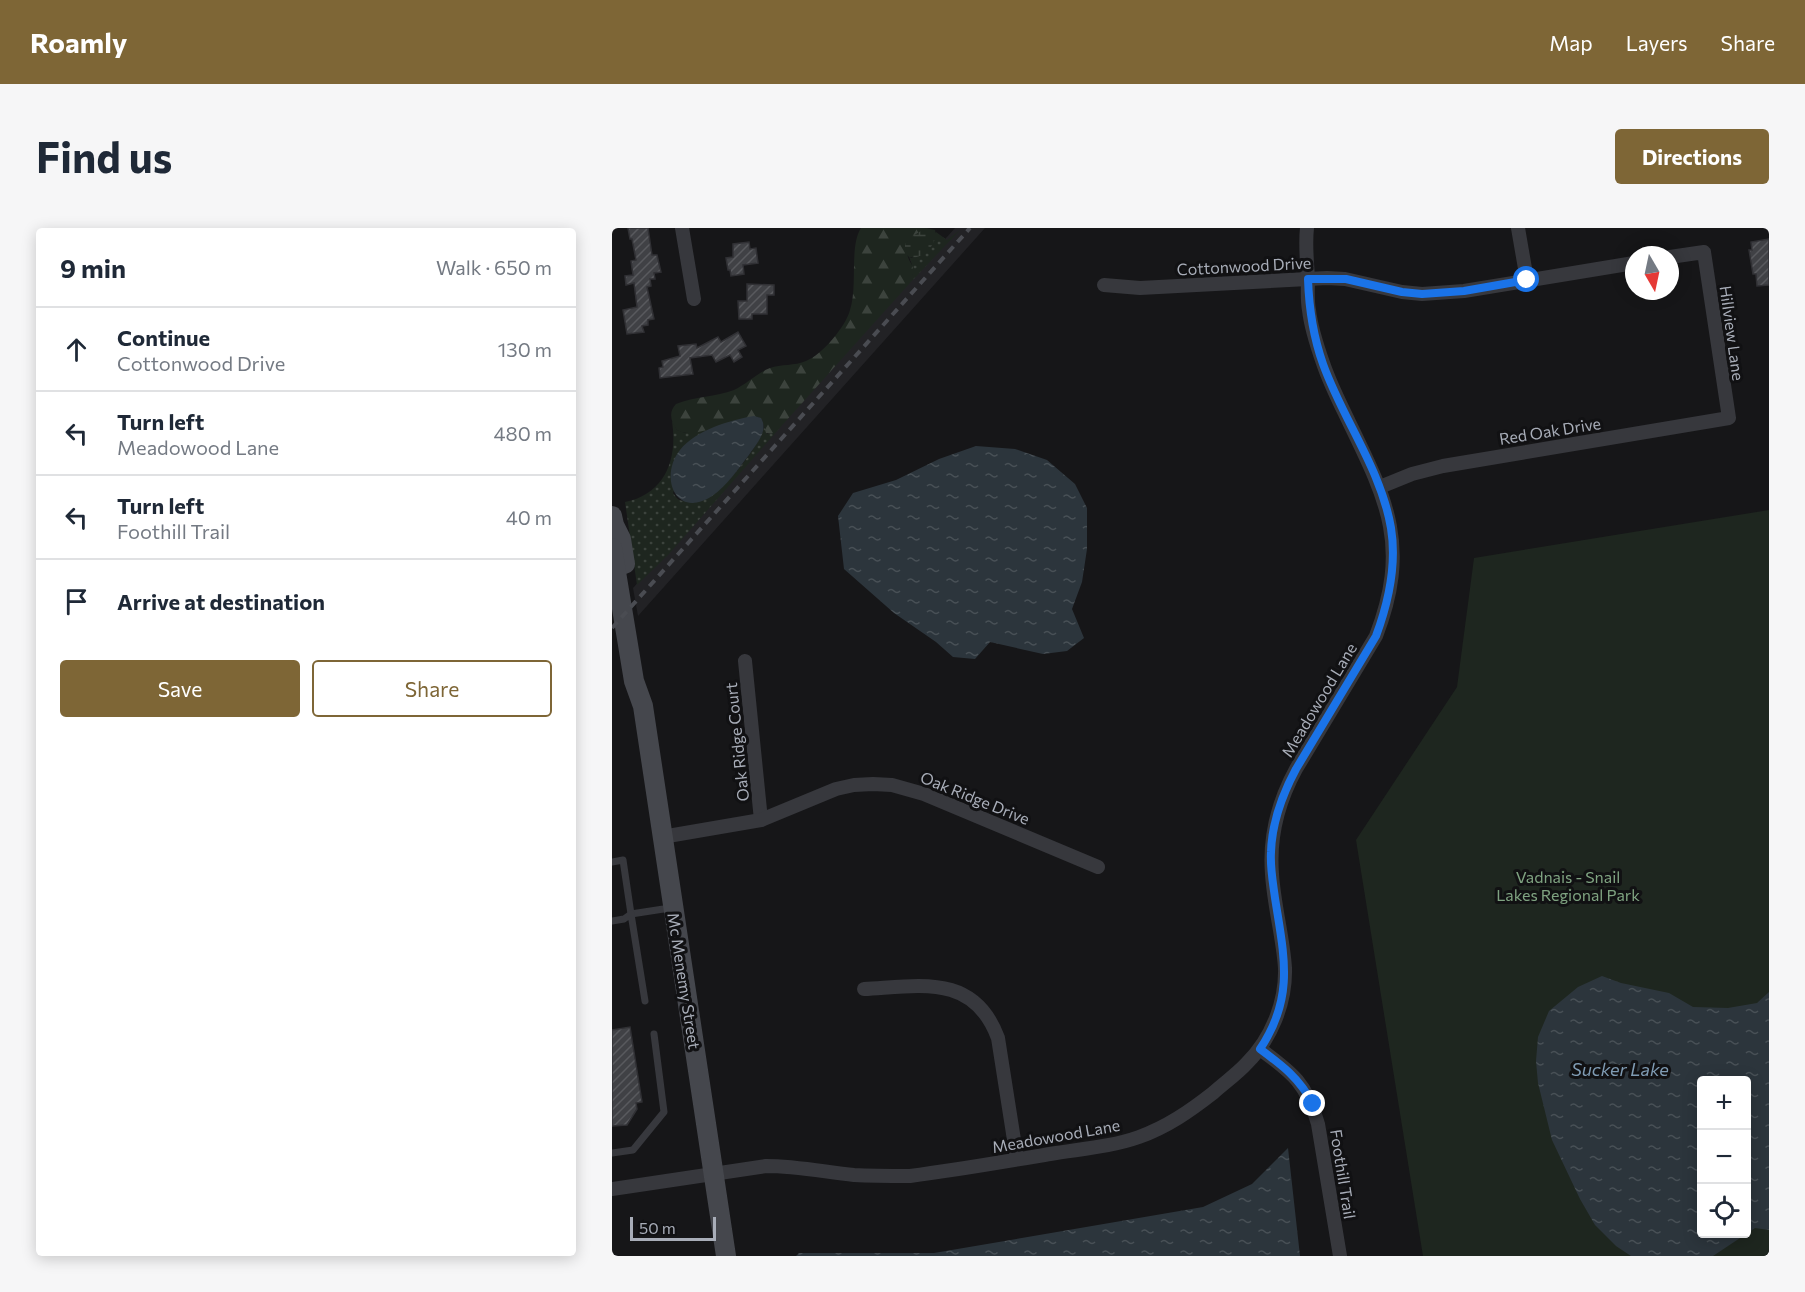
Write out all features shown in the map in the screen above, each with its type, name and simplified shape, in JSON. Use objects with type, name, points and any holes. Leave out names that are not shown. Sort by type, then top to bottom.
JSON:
[{"type":"street","points":[[682,228],[694,299]]},
{"type":"street","name":"Meadowood Lane","points":[[612,1189],[766,1166],[791,1166],[852,1174],[910,1176],[1117,1143],[1157,1130],[1176,1120],[1235,1074],[1260,1049],[1273,1026],[1284,991],[1285,971],[1271,853],[1278,809],[1286,789],[1376,636],[1390,591],[1393,552],[1391,530],[1380,487],[1323,365],[1314,337],[1309,310],[1305,246],[1307,228]]},
{"type":"street","points":[[1518,228],[1527,280]]},
{"type":"street","name":"Hillview Lane","points":[[1679,256],[1704,252],[1729,418]]},
{"type":"street","name":"Cottonwood Drive","points":[[1104,285],[1140,288],[1346,279],[1402,292],[1422,294],[1464,291],[1625,264]]},
{"type":"street","name":"Red Oak Drive","points":[[1380,487],[1412,474],[1452,464],[1729,418]]},
{"type":"street","points":[[612,525],[621,539],[644,680],[643,706]]},
{"type":"street","points":[[612,548],[634,681],[643,706]]},
{"type":"street","name":"Oak Ridge Court","points":[[745,661],[761,820]]},
{"type":"street","name":"Mc Menemy Street","points":[[643,706],[726,1256]]},
{"type":"street","name":"Oak Ridge Drive","points":[[662,837],[761,820],[836,789],[873,783],[892,785],[924,794],[1098,867]]},
{"type":"street","points":[[864,989],[939,986],[965,995],[985,1012],[998,1038],[1017,1159]]},
{"type":"street","name":"Foothill Trail","points":[[1260,1049],[1295,1076],[1313,1104],[1340,1256]]},
{"type":"lane","points":[[612,862],[623,860],[645,1000]]},
{"type":"lane","points":[[612,921],[624,919],[631,914],[673,908]]},
{"type":"lane","points":[[612,1153],[633,1150],[664,1112],[654,1034]]},
{"type":"shaded area","points":[[955,228],[985,228],[638,616],[633,588]]},
{"type":"green space","points":[[861,228],[926,228],[907,242],[907,253],[913,269],[910,283],[777,431],[771,434],[766,433],[762,420],[758,417],[741,419],[699,432],[690,433],[677,430],[671,417],[676,404],[734,390],[770,368],[806,361],[819,353],[832,339],[844,324],[850,310],[855,245]]},
{"type":"green space","points":[[926,228],[935,230],[932,245],[919,256],[909,257],[905,253],[905,244],[911,237]]},
{"type":"green space","points":[[960,230],[910,283],[912,270],[909,257],[912,258],[936,232],[947,240]]},
{"type":"green space","points":[[740,419],[716,427],[691,440],[673,493],[679,500],[707,496],[719,490],[752,451],[764,426],[767,434],[779,429],[669,554],[637,585],[625,502],[639,498],[650,491],[666,473],[673,449],[672,421],[677,430],[685,433]]},
{"type":"green space","name":"Vadnais - Snail Lakes Regional Park","points":[[1769,510],[1769,1256],[1423,1256],[1356,840],[1457,687],[1474,558]]},
{"type":"water","points":[[754,416],[761,418],[763,433],[727,482],[712,496],[699,502],[688,503],[680,499],[674,492],[671,472],[680,450],[704,432],[724,423]]},
{"type":"water","points":[[976,446],[1015,449],[1047,460],[1075,484],[1087,508],[1087,549],[1082,582],[1072,609],[1084,638],[1067,651],[1043,654],[990,642],[975,659],[953,657],[936,642],[894,613],[844,569],[838,516],[853,493],[896,480],[939,459]]},
{"type":"water","name":"Sucker Lake","points":[[1602,976],[1621,983],[1669,993],[1693,1007],[1728,1008],[1757,1003],[1769,992],[1769,1230],[1755,1228],[1751,1231],[1751,1076],[1697,1076],[1697,1238],[1740,1238],[1713,1256],[1631,1256],[1616,1246],[1595,1225],[1552,1140],[1538,1083],[1536,1061],[1538,1037],[1549,1011],[1578,987]]},
{"type":"water","points":[[1288,1148],[1300,1256],[796,1256],[799,1253],[934,1253],[1203,1207],[1252,1184]]},
{"type":"building","points":[[628,228],[648,228],[652,255],[657,255],[661,272],[654,273],[655,279],[650,279],[651,286],[647,287],[654,319],[648,320],[648,325],[642,326],[644,332],[627,334],[623,310],[637,307],[634,283],[626,285],[625,276],[633,275],[631,261],[636,260]]},
{"type":"building","points":[[1769,239],[1769,285],[1757,286],[1749,250],[1752,250],[1751,242]]},
{"type":"building","points":[[749,242],[750,249],[756,248],[758,263],[743,265],[744,274],[731,276],[726,258],[733,257],[733,244]]},
{"type":"building","points":[[747,284],[774,285],[774,295],[767,295],[767,314],[752,314],[752,319],[739,319],[738,301],[747,301]]},
{"type":"building","points":[[738,332],[746,346],[738,350],[742,357],[734,362],[730,355],[716,362],[712,355],[690,358],[693,374],[660,378],[659,368],[663,367],[662,361],[680,356],[678,346],[696,344],[697,348],[718,337],[721,342]]},
{"type":"building","points":[[630,1027],[642,1102],[636,1103],[637,1109],[627,1125],[612,1126],[612,1030]]},
{"type":"railway","points":[[612,628],[970,228]]},
{"type":"route","points":[[1313,1104],[1295,1076],[1260,1049],[1273,1026],[1284,991],[1285,971],[1272,875],[1273,830],[1278,809],[1296,769],[1376,636],[1390,591],[1393,552],[1387,508],[1380,487],[1335,393],[1314,337],[1309,310],[1308,279],[1346,279],[1402,292],[1422,294],[1464,291],[1527,280]]}]
